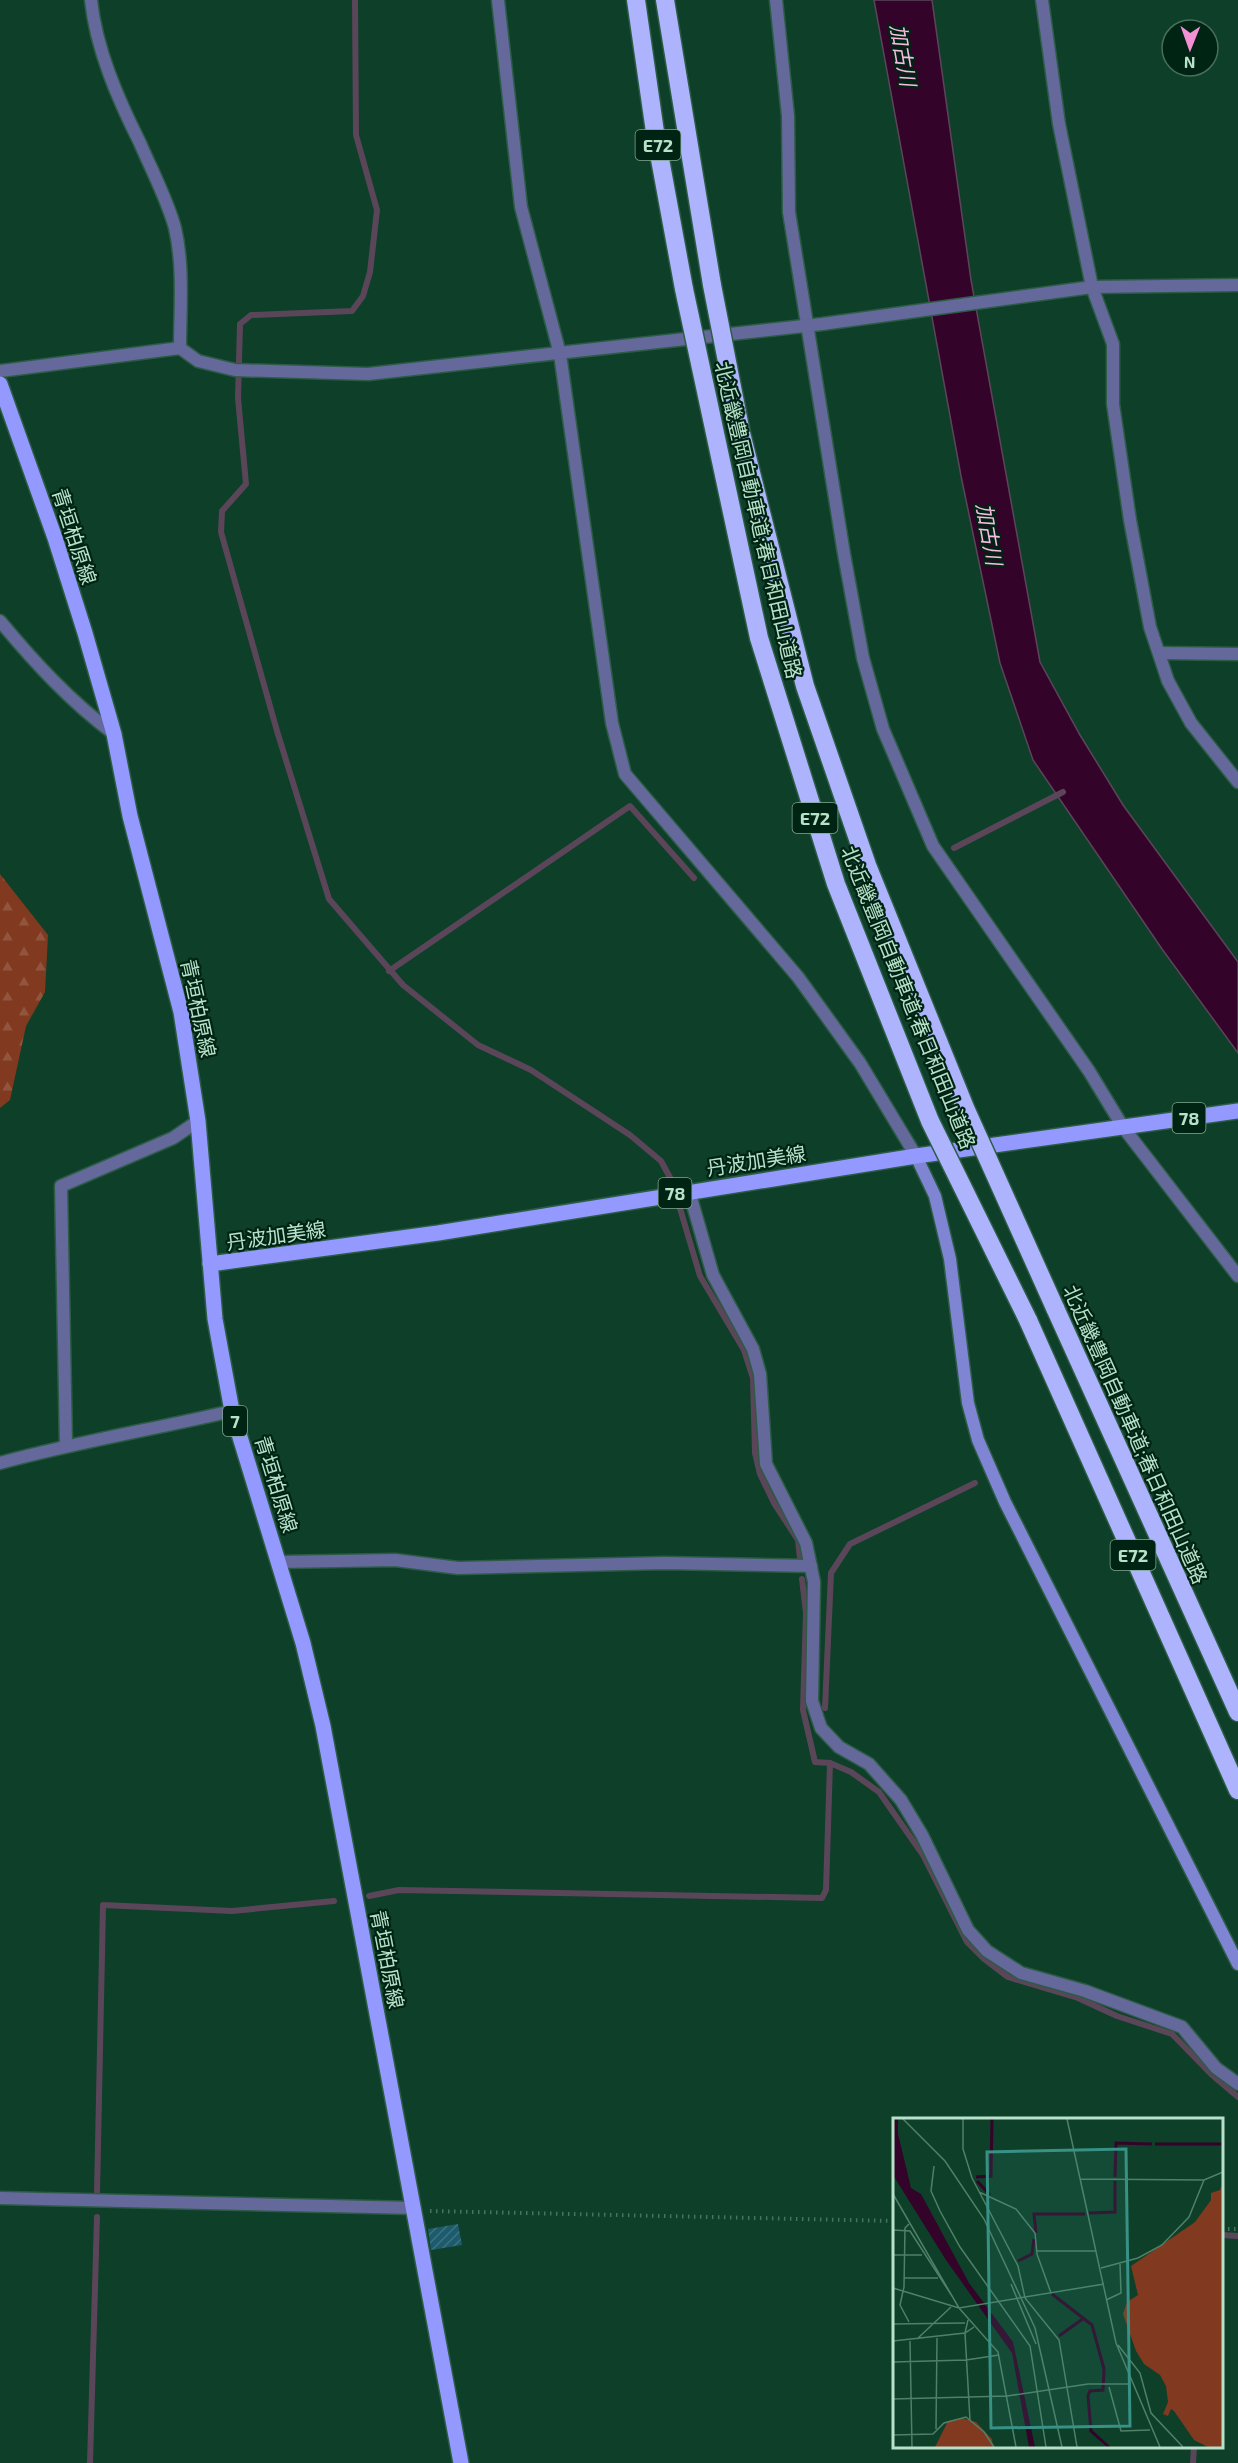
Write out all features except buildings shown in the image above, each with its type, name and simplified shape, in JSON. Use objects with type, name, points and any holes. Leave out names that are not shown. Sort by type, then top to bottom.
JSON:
[{"type":"highway","name":"北近畿豊岡自動車道;春日和田山道路","points":[[636,0],[655,132],[684,289],[759,638],[836,884],[930,1121],[1028,1320],[1238,1790]]},
{"type":"highway","name":"北近畿豊岡自動車道;春日和田山道路","points":[[665,0],[712,285],[741,433],[805,686],[867,865],[961,1099],[1238,1713]]},
{"type":"main road","name":"青垣柏原線","points":[[0,384],[55,538],[114,735],[130,816],[181,1012],[198,1121],[215,1319],[232,1411],[303,1643],[323,1726],[461,2463]]},
{"type":"main road","name":"丹波加美線","points":[[210,1264],[426,1234],[916,1156],[1238,1111]]},
{"type":"street","points":[[91,0],[102,50],[123,109],[159,184],[174,228],[179,261],[180,348]]},
{"type":"street","points":[[498,0],[521,207],[560,354],[612,723],[625,774],[798,977],[860,1063],[916,1156],[935,1196],[950,1259],[968,1403],[978,1440],[1005,1502],[1238,1964]]},
{"type":"street","points":[[776,0],[788,116],[789,212],[816,325],[863,658],[883,729],[933,846],[1089,1071],[1123,1127],[1238,1276]]},
{"type":"street","points":[[1042,0],[1059,124],[1092,287],[1113,344],[1113,404],[1130,520],[1150,627],[1161,653],[1167,681],[1191,723],[1238,782]]},
{"type":"street","points":[[0,371],[180,348],[198,361],[235,370],[368,374],[816,325],[1092,287],[1238,285]]},
{"type":"street","points":[[0,621],[40,669],[86,713],[114,735]]},
{"type":"street","points":[[1161,653],[1238,654]]},
{"type":"street","points":[[66,1445],[61,1186],[172,1138],[198,1121]]},
{"type":"street","points":[[689,1191],[713,1275],[753,1349],[760,1374],[766,1464],[806,1543],[814,1582],[812,1701],[822,1728],[839,1747],[869,1764],[901,1800],[932,1853],[968,1930],[987,1951],[1021,1973],[1086,1991],[1182,2027],[1216,2068],[1238,2084]]},
{"type":"street","points":[[0,1463],[66,1445],[131,1435],[232,1411]]},
{"type":"street","points":[[279,1562],[395,1560],[458,1568],[664,1563],[811,1566]]},
{"type":"street","points":[[0,2198],[414,2209]]},
{"type":"path","points":[[414,2209],[893,2221]]},
{"type":"green space","points":[[0,874],[48,935],[45,992],[26,1026],[10,1100],[0,1108]]},
{"type":"water","name":"加古川","points":[[874,0],[932,0],[971,280],[1040,662],[1080,735],[1123,805],[1238,962],[1238,1053],[1162,949],[1033,760],[1000,663],[961,476]]},
{"type":"waterway","points":[[355,0],[356,135],[377,210],[370,272],[363,296],[352,311],[251,315],[240,324],[238,398],[246,484],[222,511],[221,532],[277,731],[329,899],[403,985],[478,1045],[531,1070],[630,1135],[661,1161],[673,1183]]},
{"type":"waterway","points":[[954,848],[1063,792]]},
{"type":"waterway","points":[[389,971],[630,806],[694,878]]},
{"type":"waterway","points":[[679,1205],[700,1276],[744,1350],[753,1378],[755,1453],[760,1474],[774,1503],[798,1540],[800,1559]]},
{"type":"waterway","points":[[825,1708],[831,1573],[850,1544],[975,1483]]},
{"type":"waterway","points":[[802,1579],[806,1613],[803,1710],[815,1762],[830,1763],[851,1772],[879,1792],[923,1855],[967,1942],[983,1958],[1008,1977],[1078,1998],[1117,2016],[1172,2034],[1211,2074],[1238,2097]]},
{"type":"waterway","points":[[369,1896],[399,1890],[822,1898],[826,1890],[830,1763]]},
{"type":"waterway","points":[[97,2193],[103,1905],[232,1911],[334,1901]]},
{"type":"waterway","points":[[90,2463],[97,2217]]},
{"type":"waterway","points":[[1223,2235],[1238,2236]]},
{"type":"waterway","points":[[1193,2463],[1194,2448]]}]
